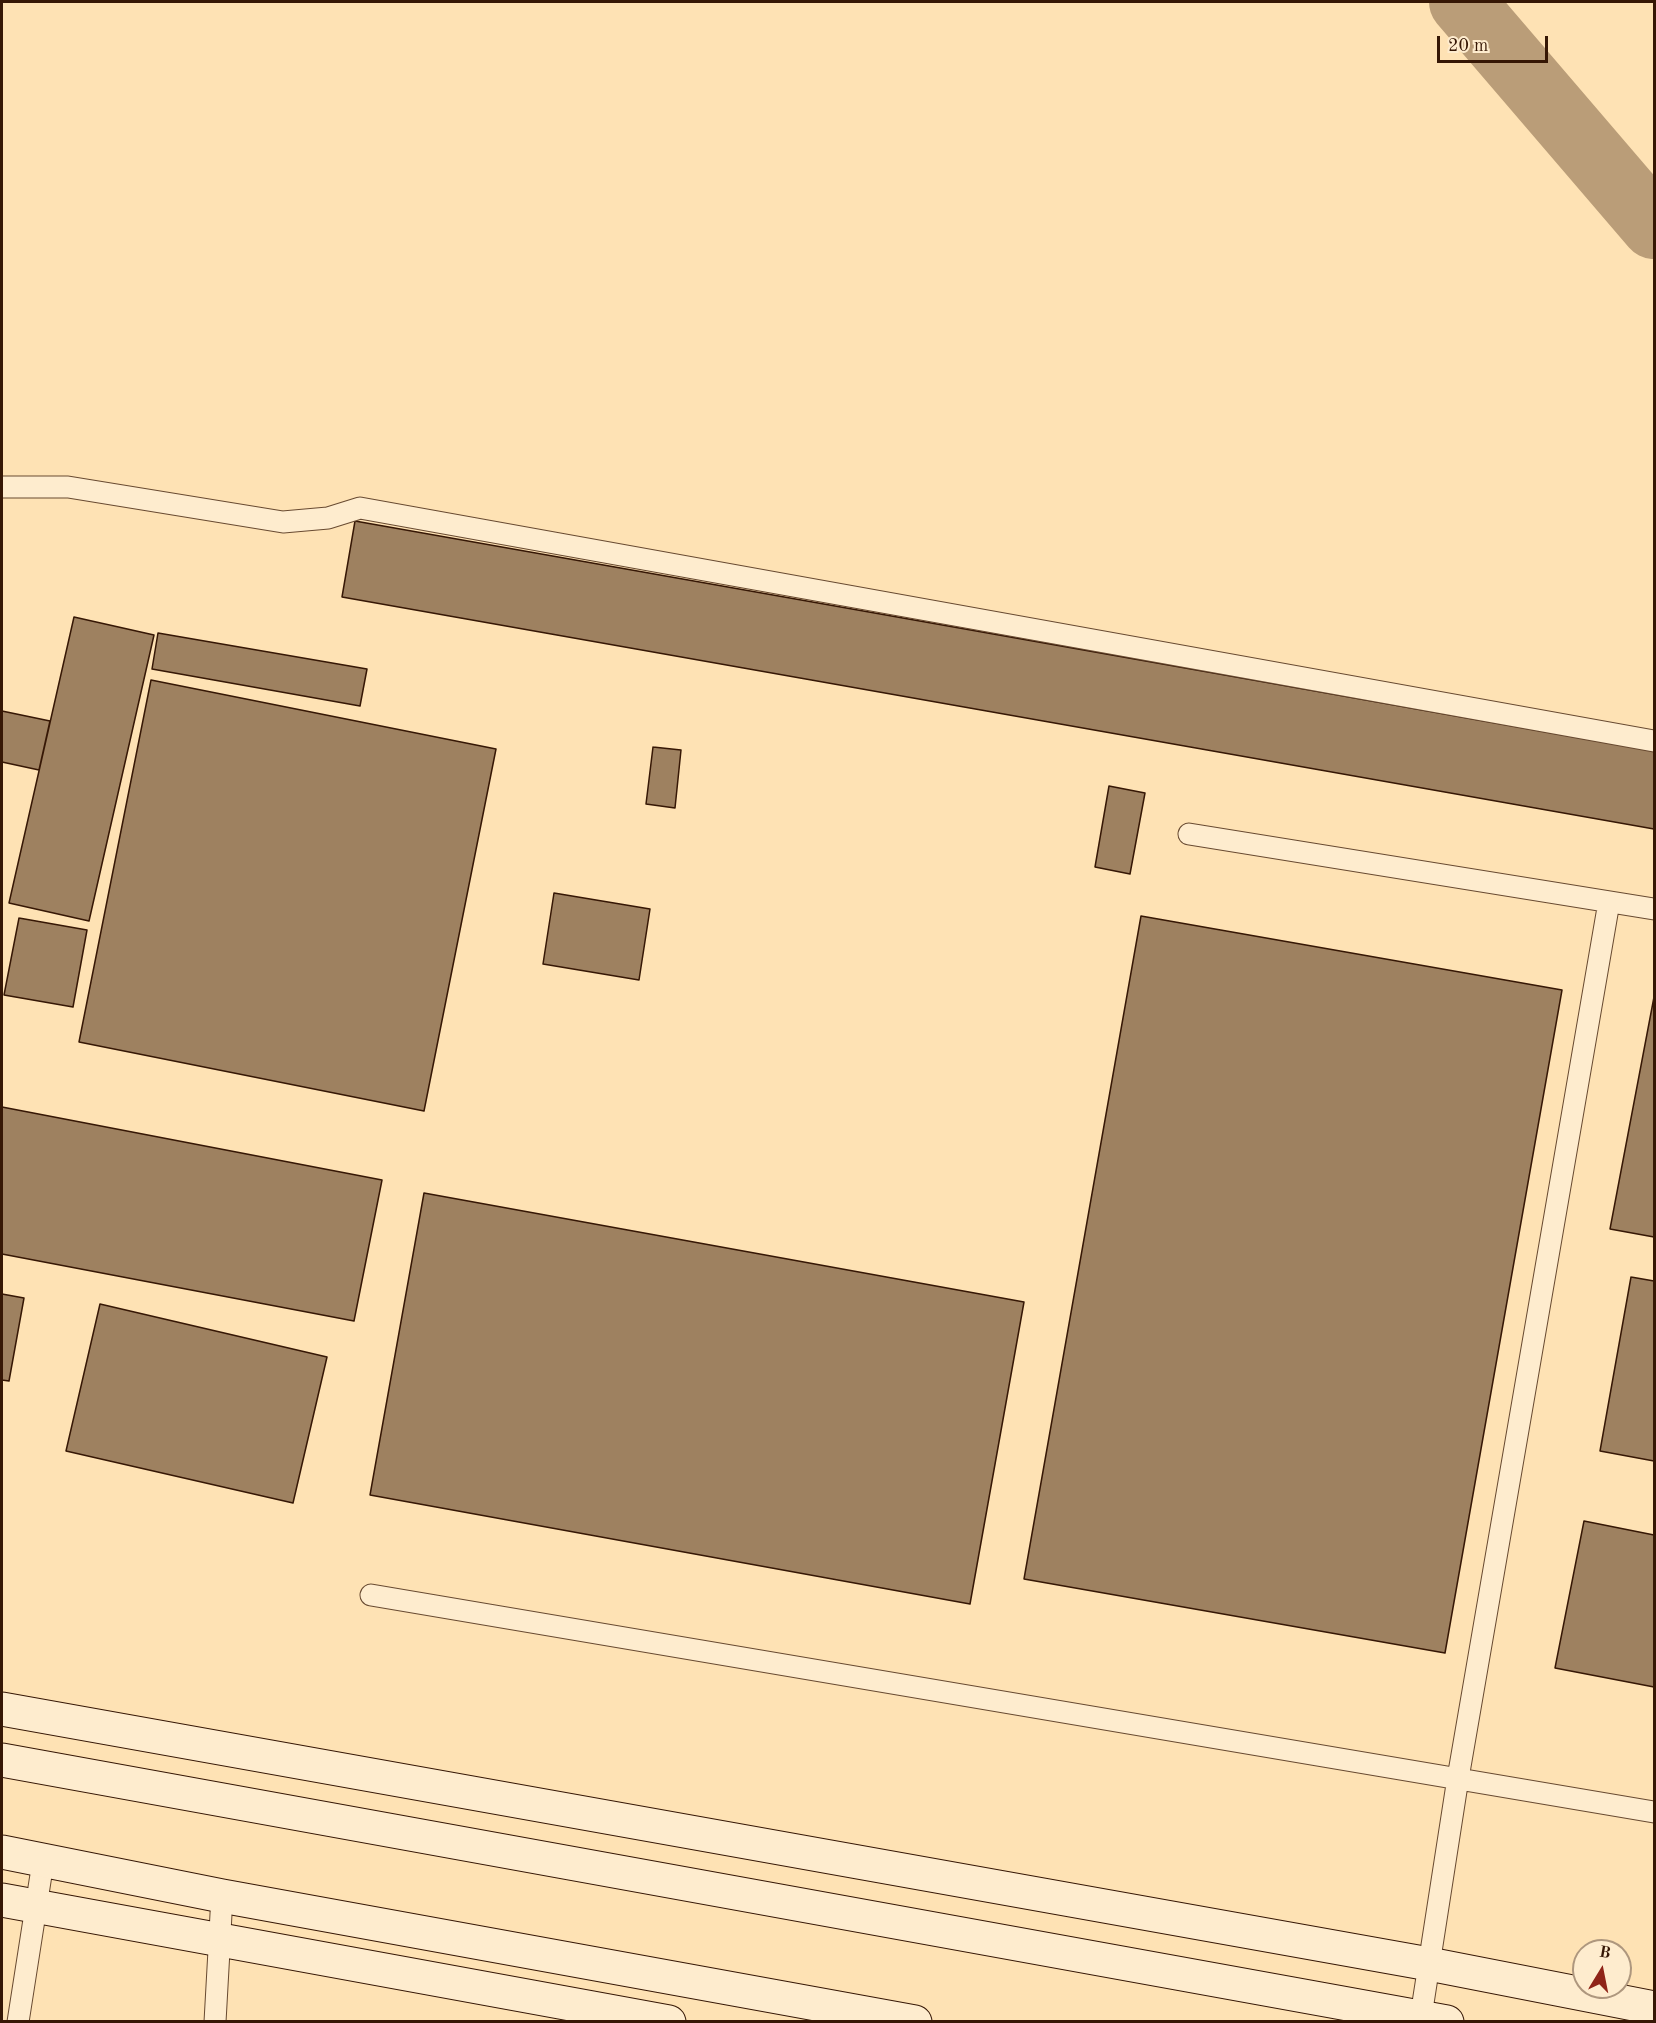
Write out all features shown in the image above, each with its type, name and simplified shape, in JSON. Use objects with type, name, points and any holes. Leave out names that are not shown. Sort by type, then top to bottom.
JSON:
[{"type":"street","points":[[2,1709],[1429,1964],[1654,2008]]},
{"type":"street","points":[[2,1760],[1434,2019]]},
{"type":"street","points":[[2,1852],[222,1896],[915,2022]]},
{"type":"street","points":[[2,1900],[669,2022]]},
{"type":"lane","points":[[2,487],[68,487],[283,522],[328,518],[360,508],[1654,741]]},
{"type":"lane","points":[[1189,834],[1654,909]]},
{"type":"lane","points":[[1434,2019],[1429,1964],[1458,1778],[1609,902]]},
{"type":"lane","points":[[371,1595],[1654,1812]]},
{"type":"lane","points":[[18,2022],[43,1862]]},
{"type":"lane","points":[[215,2022],[222,1896]]},
{"type":"building","points":[[355,521],[1654,751],[1654,829],[342,597]]},
{"type":"building","points":[[74,617],[154,635],[89,921],[9,903]]},
{"type":"building","points":[[158,633],[367,669],[360,706],[152,669]]},
{"type":"building","points":[[151,680],[496,749],[424,1111],[79,1042]]},
{"type":"building","points":[[2,711],[50,721],[39,770],[2,762]]},
{"type":"building","points":[[653,747],[681,750],[675,808],[646,804]]},
{"type":"building","points":[[1109,786],[1145,793],[1130,874],[1095,867]]},
{"type":"building","points":[[554,893],[650,909],[639,980],[543,964]]},
{"type":"building","points":[[1141,916],[1562,990],[1445,1653],[1024,1579]]},
{"type":"building","points":[[19,918],[87,930],[73,1007],[4,995]]},
{"type":"building","points":[[1654,997],[1654,1237],[1610,1229]]},
{"type":"building","points":[[2,1107],[382,1180],[354,1321],[2,1254]]},
{"type":"building","points":[[424,1193],[1024,1302],[970,1604],[370,1495]]},
{"type":"building","points":[[1631,1277],[1654,1281],[1654,1461],[1600,1451]]},
{"type":"building","points":[[2,1294],[24,1298],[9,1381],[2,1380]]},
{"type":"building","points":[[100,1304],[327,1357],[293,1503],[66,1451]]},
{"type":"building","points":[[1584,1521],[1654,1535],[1654,1687],[1555,1668]]},
{"type":"waterway","points":[[1462,2],[1654,226]]}]
